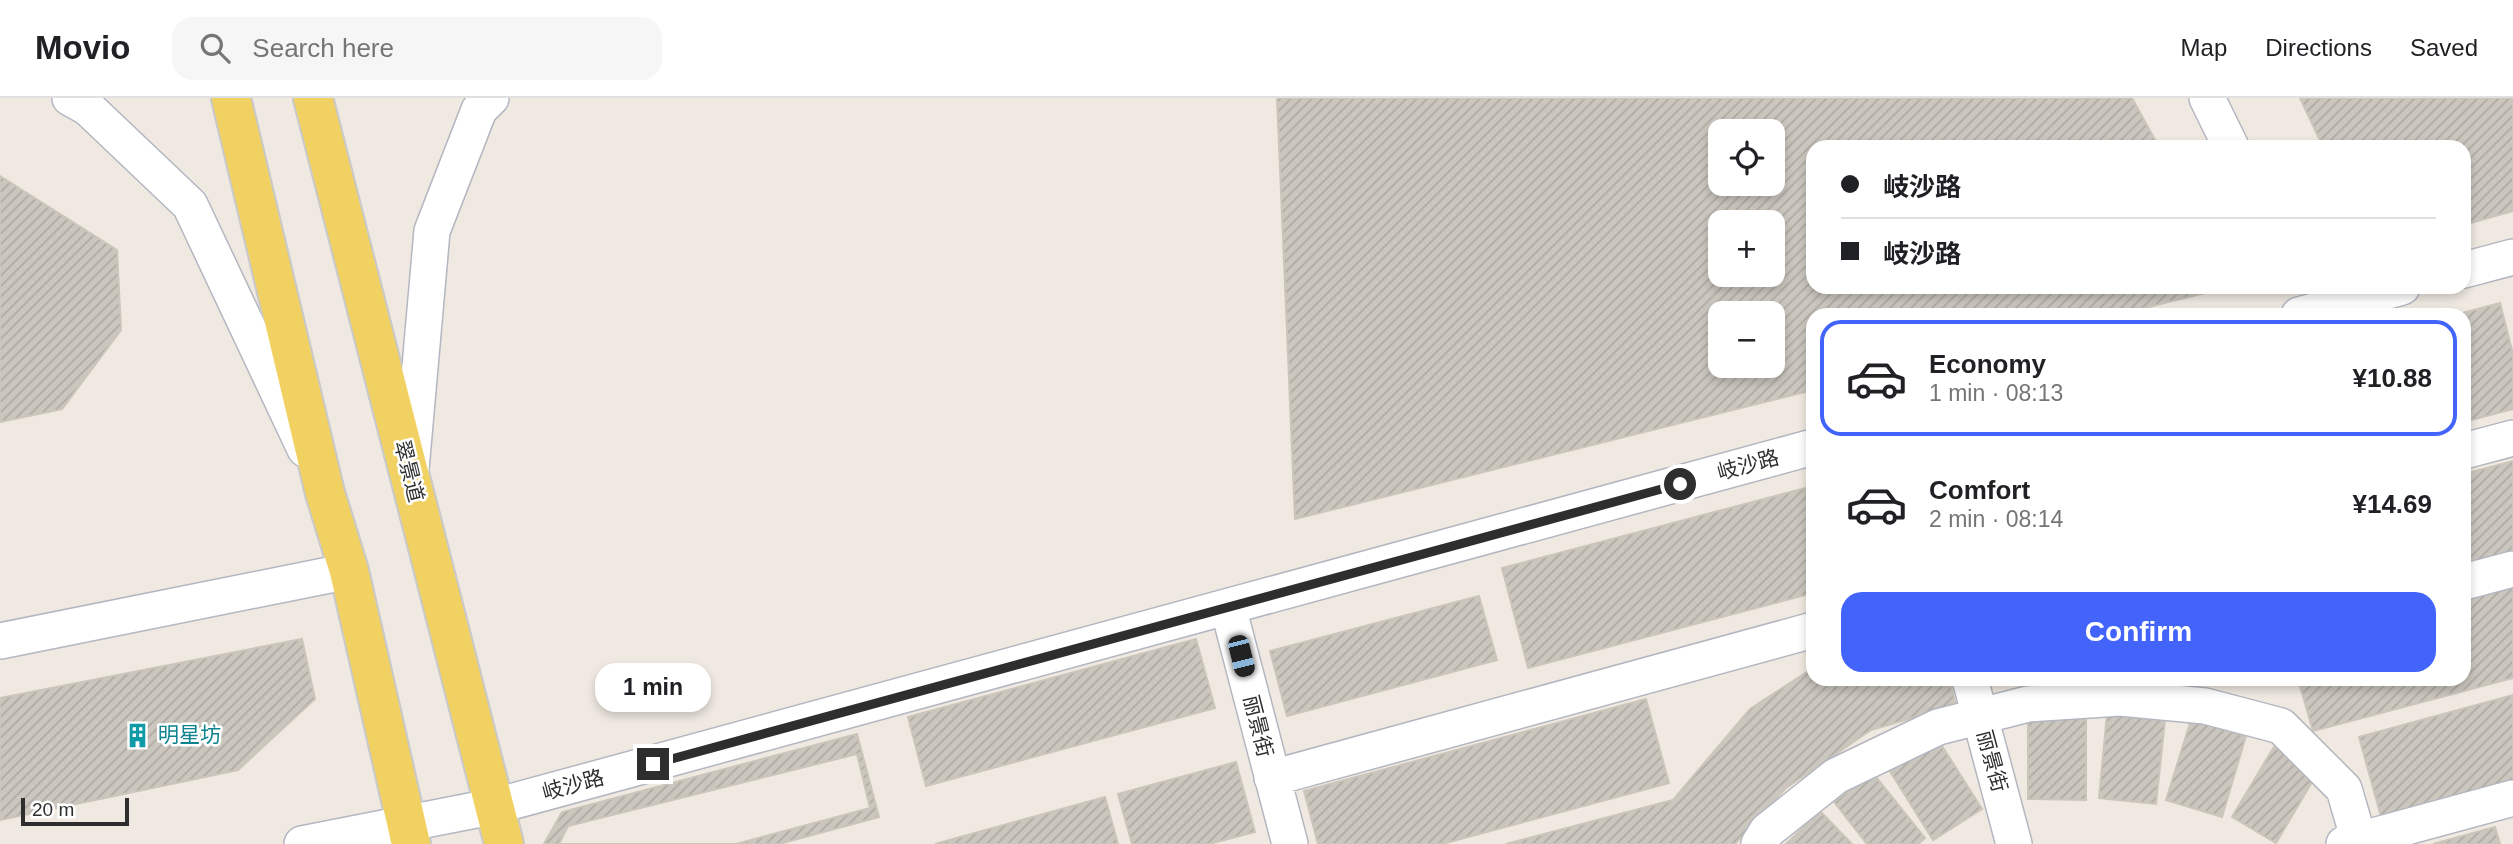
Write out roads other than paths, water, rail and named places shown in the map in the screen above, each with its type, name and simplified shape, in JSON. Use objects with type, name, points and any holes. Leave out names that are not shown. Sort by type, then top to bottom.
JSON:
[{"type":"main road","points":[[232,98],[325,493],[349,571],[409,834]]},
{"type":"main road","name":"翠景道","points":[[313,98],[504,844]]},
{"type":"street","points":[[70,98],[88,108],[190,205],[325,493]]},
{"type":"street","points":[[410,476],[432,231],[479,110],[491,98]]},
{"type":"street","points":[[2207,98],[2228,140]]},
{"type":"street","points":[[2471,268],[2513,257]]},
{"type":"street","points":[[2303,305],[2364,294]]},
{"type":"street","points":[[2471,449],[2513,438]]},
{"type":"street","name":"岐沙路","points":[[302,844],[409,834],[496,806],[1806,449]]},
{"type":"street","points":[[2471,580],[2513,569]]},
{"type":"street","points":[[0,641],[349,571]]},
{"type":"street","name":"丽景街","points":[[1228,607],[1290,844]]},
{"type":"street","points":[[1272,778],[1806,631]]},
{"type":"street","name":"丽景街","points":[[1972,686],[2014,844]]},
{"type":"street","points":[[1759,844],[1767,831],[1836,776],[1938,727],[2028,704],[2120,698],[2210,693],[2281,726],[2344,789],[2354,843],[2513,798]]},
{"type":"place","name":"明星坊","points":[[138,735]]}]
